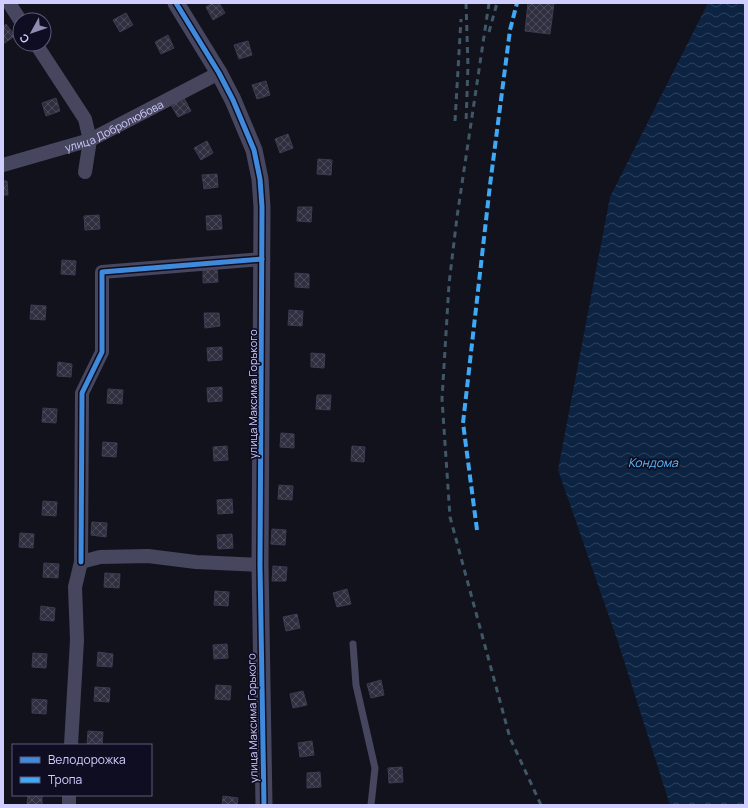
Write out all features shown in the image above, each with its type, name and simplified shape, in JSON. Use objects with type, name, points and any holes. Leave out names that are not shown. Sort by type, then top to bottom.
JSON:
[{"type":"street","points":[[9,3],[15,12]]},
{"type":"street","name":"улица Максима Горького","points":[[176,3],[219,73],[233,100],[254,150],[260,179],[262,207],[260,565],[264,805]]},
{"type":"street","points":[[41,52],[85,119],[90,140],[85,172]]},
{"type":"street","name":"улица Добролюбова","points":[[3,165],[90,140],[219,73]]},
{"type":"street","points":[[72,744],[77,640],[75,586],[81,562],[82,393],[102,352],[102,272],[262,258]]},
{"type":"street","points":[[81,562],[100,557],[148,556],[196,562],[260,565]]},
{"type":"lane","points":[[353,644],[356,685],[375,768],[371,805]]},
{"type":"water","name":"Кондома","points":[[708,3],[745,3],[745,805],[670,805],[618,642],[558,470],[610,197]]},
{"type":"building","points":[[213,3],[219,3],[225,13],[213,20],[206,7]]},
{"type":"building","points":[[528,3],[554,3],[550,34],[525,31]]},
{"type":"building","points":[[126,13],[133,25],[120,32],[113,20]]},
{"type":"building","points":[[6,24],[12,32],[12,38],[3,44],[3,27]]},
{"type":"building","points":[[168,35],[174,48],[161,54],[155,42]]},
{"type":"building","points":[[248,41],[252,55],[239,59],[234,45]]},
{"type":"building","points":[[266,81],[270,95],[257,99],[252,85]]},
{"type":"building","points":[[56,98],[60,111],[46,116],[42,103]]},
{"type":"building","points":[[184,98],[191,111],[178,117],[171,105]]},
{"type":"building","points":[[288,134],[293,148],[280,153],[275,139]]},
{"type":"building","points":[[207,141],[213,153],[201,160],[194,148]]},
{"type":"building","points":[[318,159],[332,160],[331,175],[317,174]]},
{"type":"building","points":[[217,174],[218,187],[204,189],[202,175]]},
{"type":"building","points":[[3,181],[7,181],[8,195],[3,195]]},
{"type":"building","points":[[298,207],[312,207],[311,222],[297,221]]},
{"type":"building","points":[[99,215],[100,229],[85,230],[84,216]]},
{"type":"building","points":[[221,215],[222,229],[207,230],[206,216]]},
{"type":"building","points":[[62,260],[76,261],[75,275],[61,274]]},
{"type":"building","points":[[217,268],[218,282],[203,283],[203,269]]},
{"type":"building","points":[[295,273],[309,274],[309,288],[295,287]]},
{"type":"building","points":[[31,305],[46,306],[45,320],[30,319]]},
{"type":"building","points":[[289,310],[303,311],[302,326],[288,325]]},
{"type":"building","points":[[204,313],[219,313],[220,326],[205,328]]},
{"type":"building","points":[[222,347],[222,360],[208,361],[207,348]]},
{"type":"building","points":[[311,353],[325,354],[324,368],[311,367]]},
{"type":"building","points":[[58,362],[72,364],[71,377],[57,376]]},
{"type":"building","points":[[222,387],[222,401],[208,402],[207,388]]},
{"type":"building","points":[[108,389],[123,390],[122,404],[107,403]]},
{"type":"building","points":[[317,395],[331,395],[330,410],[316,409]]},
{"type":"building","points":[[43,408],[57,409],[56,423],[42,422]]},
{"type":"building","points":[[281,433],[294,434],[294,448],[280,447]]},
{"type":"building","points":[[103,442],[117,443],[116,457],[102,456]]},
{"type":"building","points":[[227,446],[228,460],[214,461],[213,447]]},
{"type":"building","points":[[352,446],[365,447],[364,462],[351,461]]},
{"type":"building","points":[[279,485],[293,486],[292,500],[278,499]]},
{"type":"building","points":[[232,499],[233,513],[218,514],[217,500]]},
{"type":"building","points":[[43,501],[57,502],[56,516],[42,515]]},
{"type":"building","points":[[92,522],[107,523],[106,537],[91,535]]},
{"type":"building","points":[[272,529],[286,530],[285,545],[271,544]]},
{"type":"building","points":[[20,533],[34,534],[33,548],[19,547]]},
{"type":"building","points":[[232,534],[233,548],[218,549],[217,535]]},
{"type":"building","points":[[44,563],[59,564],[58,578],[43,577]]},
{"type":"building","points":[[273,566],[287,567],[286,581],[272,581]]},
{"type":"building","points":[[105,573],[120,574],[119,588],[104,587]]},
{"type":"building","points":[[347,589],[351,604],[337,607],[333,593]]},
{"type":"building","points":[[215,591],[229,592],[228,606],[214,605]]},
{"type":"building","points":[[41,606],[55,608],[54,621],[40,620]]},
{"type":"building","points":[[297,614],[300,628],[286,631],[283,617]]},
{"type":"building","points":[[227,644],[228,658],[214,659],[213,645]]},
{"type":"building","points":[[98,652],[113,654],[112,667],[97,666]]},
{"type":"building","points":[[33,653],[47,654],[46,668],[32,667]]},
{"type":"building","points":[[381,680],[384,695],[371,698],[367,684]]},
{"type":"building","points":[[216,685],[231,686],[230,700],[215,699]]},
{"type":"building","points":[[95,687],[110,688],[109,702],[94,701]]},
{"type":"building","points":[[303,691],[307,705],[293,708],[290,694]]},
{"type":"building","points":[[32,699],[47,700],[46,714],[32,713]]},
{"type":"building","points":[[88,731],[103,732],[102,744],[87,744]]},
{"type":"building","points":[[312,741],[314,755],[300,757],[298,743]]},
{"type":"building","points":[[402,767],[403,782],[389,783],[388,768]]},
{"type":"building","points":[[320,772],[321,787],[307,788],[307,773]]},
{"type":"building","points":[[28,796],[42,796],[42,805],[27,805]]},
{"type":"building","points":[[223,796],[238,798],[237,805],[222,805]]},
{"type":"railway","points":[[466,3],[468,66],[466,123]]},
{"type":"railway","points":[[489,3],[457,217],[449,284],[442,399],[450,517],[510,738],[541,805]]},
{"type":"railway","points":[[489,32],[497,3]]},
{"type":"railway","points":[[455,121],[461,19]]},
{"type":"marked path","points":[[477,530],[463,423],[490,185],[510,30],[517,3]]},
{"type":"cycle path","points":[[176,3],[219,73],[233,100],[254,150],[260,179],[262,207],[260,565],[264,805]]},
{"type":"cycle path","points":[[81,562],[82,393],[102,352],[102,272],[262,259]]}]
